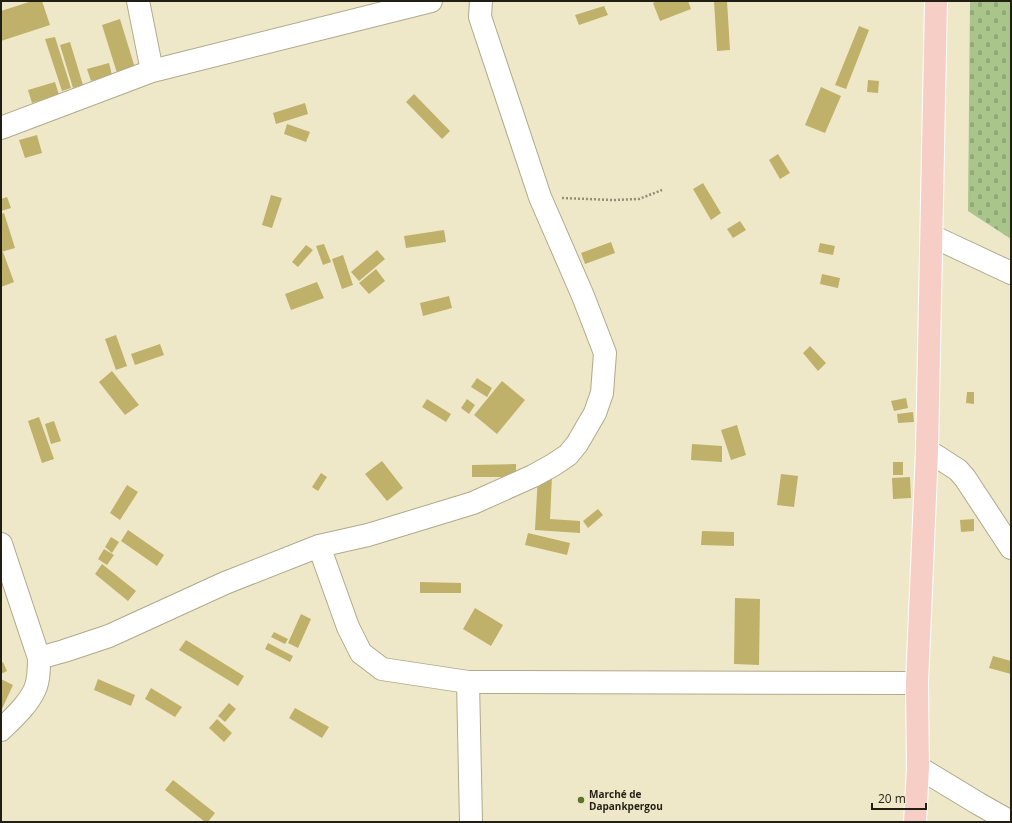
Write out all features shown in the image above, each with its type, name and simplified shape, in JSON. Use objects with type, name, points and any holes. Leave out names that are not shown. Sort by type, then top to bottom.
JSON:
[{"type":"main road","points":[[915,822],[918,767],[917,683],[927,450],[936,1]]},
{"type":"street","points":[[138,1],[152,71]]},
{"type":"street","points":[[1,128],[152,71],[431,1]]},
{"type":"street","points":[[39,658],[109,636],[225,583],[319,546],[368,535],[473,503],[553,465],[568,455],[578,444],[595,413],[602,393],[604,353],[583,296],[540,197],[480,18],[481,1]]},
{"type":"street","points":[[932,236],[1011,273]]},
{"type":"street","points":[[927,450],[958,470],[966,478],[1011,548]]},
{"type":"street","points":[[1,544],[39,658],[35,688],[27,703],[1,730]]},
{"type":"street","points":[[319,546],[348,627],[361,652],[382,669],[468,682],[917,683]]},
{"type":"street","points":[[468,682],[470,822]]},
{"type":"street","points":[[918,767],[1011,822]]},
{"type":"path","points":[[540,197],[613,200],[639,199],[662,190]]},
{"type":"green space","points":[[970,1],[1011,1],[1011,239],[968,211]]},
{"type":"building","points":[[32,1],[42,1],[50,25],[1,41],[1,11]]},
{"type":"building","points":[[657,1],[688,1],[691,9],[660,21],[653,3]]},
{"type":"building","points":[[714,1],[727,1],[730,50],[717,51]]},
{"type":"building","points":[[604,6],[608,15],[579,25],[575,15]]},
{"type":"building","points":[[120,19],[135,68],[117,73],[102,25]]},
{"type":"building","points":[[859,26],[869,30],[846,89],[835,85]]},
{"type":"building","points":[[55,37],[71,88],[62,91],[45,39]]},
{"type":"building","points":[[70,42],[83,85],[73,88],[60,45]]},
{"type":"building","points":[[109,63],[112,75],[91,81],[87,69]]},
{"type":"building","points":[[868,80],[879,81],[878,93],[867,92]]},
{"type":"building","points":[[55,82],[59,95],[32,103],[28,90]]},
{"type":"building","points":[[821,87],[841,96],[825,133],[805,125]]},
{"type":"building","points":[[414,94],[450,131],[442,139],[406,102]]},
{"type":"building","points":[[305,103],[308,114],[276,124],[273,113]]},
{"type":"building","points":[[287,124],[310,132],[306,142],[284,134]]},
{"type":"building","points":[[37,135],[42,153],[25,158],[19,140]]},
{"type":"building","points":[[778,154],[790,173],[780,179],[769,160]]},
{"type":"building","points":[[703,183],[721,213],[711,220],[693,189]]},
{"type":"building","points":[[271,195],[282,198],[272,228],[262,225]]},
{"type":"building","points":[[7,197],[11,208],[1,211],[1,199]]},
{"type":"building","points":[[4,213],[15,248],[1,252],[1,214]]},
{"type":"building","points":[[740,221],[746,230],[733,238],[727,229]]},
{"type":"building","points":[[444,230],[446,242],[406,248],[404,236]]},
{"type":"building","points":[[611,242],[615,253],[585,264],[581,253]]},
{"type":"building","points":[[820,243],[835,246],[833,255],[818,252]]},
{"type":"building","points":[[324,244],[331,262],[323,265],[316,246]]},
{"type":"building","points":[[306,245],[313,250],[298,267],[292,262]]},
{"type":"building","points":[[377,250],[385,259],[359,281],[351,272]]},
{"type":"building","points":[[1,252],[3,252],[14,282],[1,287]]},
{"type":"building","points":[[343,255],[353,285],[342,289],[332,259]]},
{"type":"building","points":[[376,269],[385,281],[369,294],[359,283]]},
{"type":"building","points":[[822,274],[840,278],[838,288],[820,284]]},
{"type":"building","points":[[317,282],[324,298],[291,310],[285,294]]},
{"type":"building","points":[[449,296],[452,308],[423,316],[420,303]]},
{"type":"building","points":[[116,335],[127,366],[116,370],[105,339]]},
{"type":"building","points":[[160,344],[164,355],[135,365],[131,354]]},
{"type":"building","points":[[810,346],[826,363],[818,371],[803,353]]},
{"type":"building","points":[[112,371],[139,405],[125,415],[99,382]]},
{"type":"building","points":[[477,378],[492,388],[487,397],[471,387]]},
{"type":"building","points":[[502,381],[525,400],[497,434],[474,415]]},
{"type":"building","points":[[967,392],[974,392],[974,404],[966,403]]},
{"type":"building","points":[[906,398],[908,408],[894,411],[891,401]]},
{"type":"building","points":[[427,399],[451,414],[446,422],[422,407]]},
{"type":"building","points":[[467,399],[475,405],[469,414],[461,408]]},
{"type":"building","points":[[913,412],[914,422],[898,423],[897,414]]},
{"type":"building","points":[[39,417],[54,459],[42,463],[28,421]]},
{"type":"building","points":[[54,421],[61,441],[51,444],[45,424]]},
{"type":"building","points":[[737,425],[746,455],[731,460],[721,430]]},
{"type":"building","points":[[692,444],[722,446],[722,462],[691,460]]},
{"type":"building","points":[[382,461],[403,488],[387,501],[365,474]]},
{"type":"building","points":[[893,462],[903,462],[903,475],[893,475]]},
{"type":"building","points":[[516,464],[516,477],[472,477],[472,465]]},
{"type":"building","points":[[321,473],[327,477],[318,491],[312,487]]},
{"type":"building","points":[[781,474],[798,476],[794,507],[777,505]]},
{"type":"building","points":[[538,475],[552,476],[550,519],[580,521],[580,533],[535,530]]},
{"type":"building","points":[[910,477],[911,498],[893,499],[892,478]]},
{"type":"building","points":[[127,485],[138,492],[120,520],[110,513]]},
{"type":"building","points":[[598,509],[603,515],[588,528],[583,521]]},
{"type":"building","points":[[974,519],[974,531],[961,532],[960,520]]},
{"type":"building","points":[[128,530],[164,555],[157,566],[121,541]]},
{"type":"building","points":[[702,531],[734,532],[734,546],[701,545]]},
{"type":"building","points":[[528,533],[570,543],[567,555],[525,545]]},
{"type":"building","points":[[111,537],[119,542],[112,553],[105,547]]},
{"type":"building","points":[[104,549],[114,555],[107,565],[98,559]]},
{"type":"building","points":[[102,564],[136,591],[128,601],[95,574]]},
{"type":"building","points":[[420,582],[461,583],[461,593],[420,593]]},
{"type":"building","points":[[735,598],[760,599],[759,665],[734,664]]},
{"type":"building","points":[[475,608],[503,625],[491,646],[463,629]]},
{"type":"building","points":[[301,614],[311,619],[298,648],[288,643]]},
{"type":"building","points":[[274,632],[288,639],[285,644],[271,637]]},
{"type":"building","points":[[186,640],[244,676],[238,686],[179,650]]},
{"type":"building","points":[[268,643],[293,656],[290,662],[265,649]]},
{"type":"building","points":[[993,656],[1011,661],[1011,674],[989,668]]},
{"type":"building","points":[[3,662],[7,671],[1,674],[1,663]]},
{"type":"building","points":[[1,679],[13,685],[1,711]]},
{"type":"building","points":[[98,679],[135,695],[131,706],[94,690]]},
{"type":"building","points":[[151,688],[182,707],[175,717],[145,699]]},
{"type":"building","points":[[229,703],[236,709],[225,722],[218,716]]},
{"type":"building","points":[[295,708],[329,727],[322,738],[289,718]]},
{"type":"building","points":[[217,719],[232,733],[224,742],[209,728]]},
{"type":"building","points":[[173,780],[215,813],[208,822],[205,822],[165,790]]},
{"type":"place","name":"Marché de Dapankpergou","points":[[581,800]]}]
